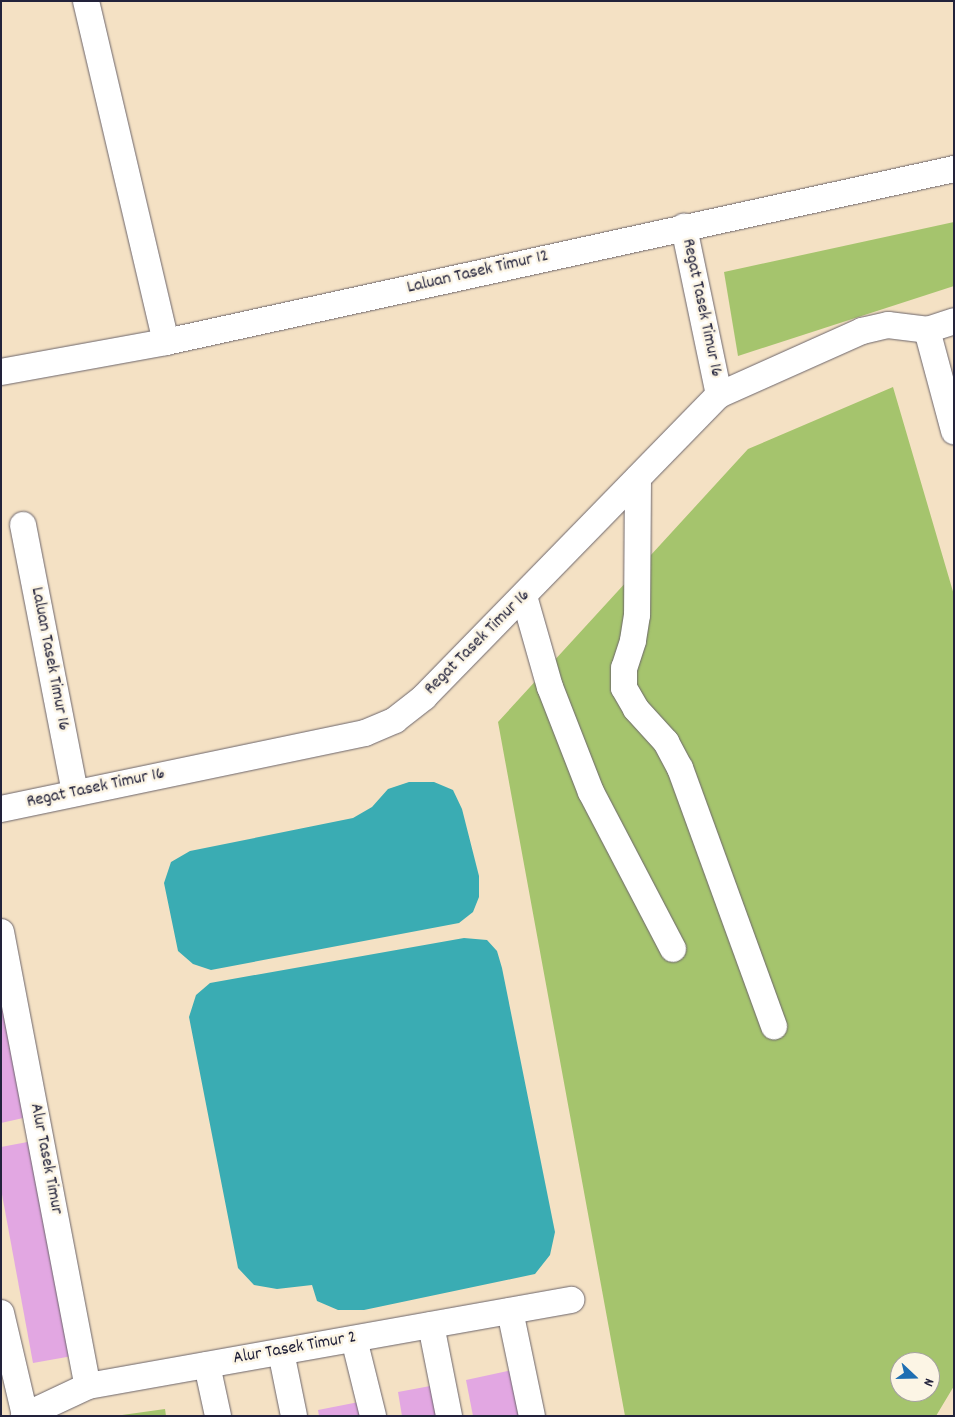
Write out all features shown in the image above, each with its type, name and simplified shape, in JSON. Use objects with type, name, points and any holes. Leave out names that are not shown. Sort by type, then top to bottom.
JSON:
[{"type":"street","points":[[86,1],[166,342]]},
{"type":"street","name":"Laluan Tasek Timur 12","points":[[1,372],[166,342],[954,168]]},
{"type":"street","name":"Regat Tasek Timur 16","points":[[1,809],[365,733],[395,720],[424,697],[719,395],[684,227]]},
{"type":"street","points":[[719,395],[862,331],[888,325],[927,330],[954,321]]},
{"type":"street","points":[[927,330],[954,431]]},
{"type":"street","points":[[638,478],[637,615],[633,641],[624,668],[624,688],[636,709],[666,742],[680,768],[774,1026]]},
{"type":"street","name":"Laluan Tasek Timur 16","points":[[23,525],[75,793]]},
{"type":"street","points":[[524,596],[550,687],[591,792],[673,949]]},
{"type":"street","name":"Alur Tasek Timur","points":[[1,932],[88,1386]]},
{"type":"street","name":"Alur Tasek Timur 2","points":[[24,1415],[88,1386],[571,1300]]},
{"type":"street","points":[[510,1311],[532,1416]]},
{"type":"street","points":[[1,1313],[24,1415]]},
{"type":"street","points":[[431,1325],[449,1416]]},
{"type":"street","points":[[354,1339],[373,1416]]},
{"type":"street","points":[[281,1352],[294,1416]]},
{"type":"street","points":[[207,1365],[218,1416]]},
{"type":"green space","points":[[954,222],[954,286],[738,356],[724,272]]},
{"type":"green space","points":[[893,387],[954,595],[954,1386],[936,1416],[625,1416],[498,722],[748,449]]},
{"type":"green space","points":[[165,1409],[166,1416],[115,1416]]},
{"type":"water","points":[[409,782],[434,782],[453,790],[462,809],[479,876],[479,897],[473,912],[459,923],[211,970],[193,964],[178,951],[164,883],[171,862],[190,851],[353,818],[372,807],[388,789]]},
{"type":"water","points":[[464,938],[487,940],[497,951],[502,968],[555,1232],[550,1255],[535,1274],[364,1310],[338,1310],[317,1301],[312,1285],[277,1289],[254,1285],[238,1268],[189,1017],[196,995],[210,983]]},
{"type":"building","points":[[1,965],[32,1116],[1,1123]]},
{"type":"building","points":[[38,1140],[78,1355],[33,1363],[1,1189],[1,1147]]},
{"type":"building","points":[[512,1370],[521,1416],[473,1416],[466,1380]]},
{"type":"building","points":[[441,1384],[446,1416],[402,1416],[398,1392]]},
{"type":"building","points":[[364,1401],[366,1416],[319,1416],[318,1410]]}]
